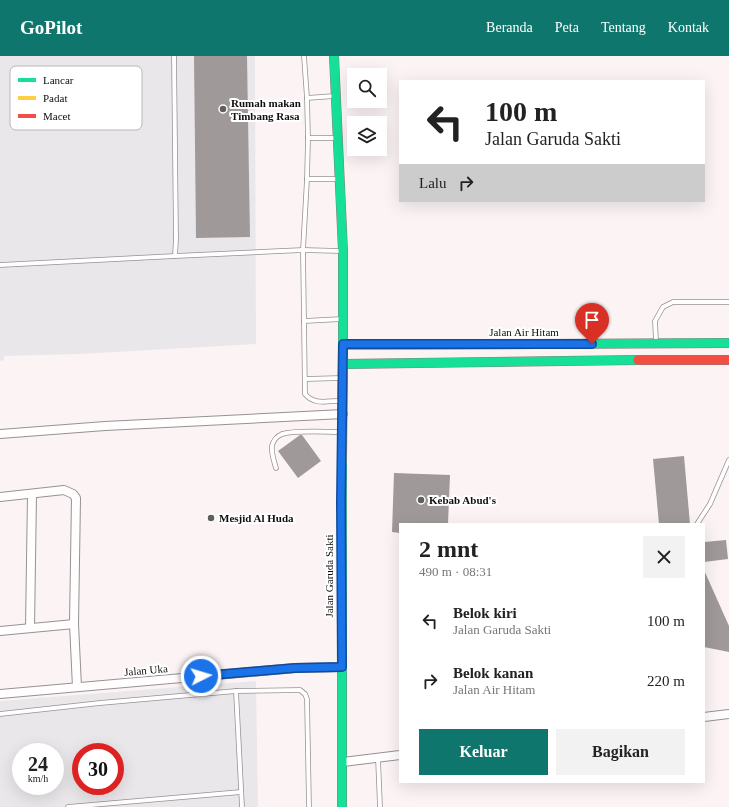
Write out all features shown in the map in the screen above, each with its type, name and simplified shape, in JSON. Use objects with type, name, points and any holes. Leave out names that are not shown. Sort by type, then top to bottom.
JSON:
[{"type":"main road","name":"Jalan Garuda Sakti","points":[[334,56],[340,178],[343,319],[342,807]]},
{"type":"main road","name":"Jalan Air Hitam","points":[[343,344],[729,343]]},
{"type":"main road","points":[[343,364],[729,360]]},
{"type":"street","points":[[0,434],[105,426],[343,414]]},
{"type":"street","points":[[0,497],[64,490],[73,494],[76,498],[74,624],[77,687]]},
{"type":"street","points":[[30,628],[32,494]]},
{"type":"street","points":[[0,631],[74,624]]},
{"type":"street","name":"Jalan Uka","points":[[0,694],[295,668],[342,667]]},
{"type":"street","points":[[705,717],[729,714]]},
{"type":"street","points":[[343,762],[399,755]]},
{"type":"lane","points":[[174,56],[175,256]]},
{"type":"lane","points":[[304,56],[308,138],[303,250],[305,394],[314,402],[343,401]]},
{"type":"lane","points":[[307,98],[336,96]]},
{"type":"lane","points":[[308,138],[338,138]]},
{"type":"lane","points":[[307,179],[340,178]]},
{"type":"lane","points":[[0,265],[303,250],[342,251]]},
{"type":"lane","points":[[656,344],[655,321],[663,307],[674,302],[729,302]]},
{"type":"lane","points":[[304,321],[343,319]]},
{"type":"lane","points":[[305,379],[343,378]]},
{"type":"lane","points":[[276,468],[272,453],[272,446],[274,440],[281,435],[300,432],[342,432]]},
{"type":"lane","points":[[698,523],[710,504],[729,460]]},
{"type":"lane","points":[[0,714],[100,703],[236,691],[300,690],[305,694],[307,699],[309,807]]},
{"type":"lane","points":[[236,691],[242,807]]},
{"type":"lane","points":[[378,758],[380,807]]},
{"type":"lane","points":[[68,807],[241,792]]},
{"type":"shaded area","points":[[0,56],[255,56],[256,344],[80,354],[4,356],[4,360],[0,361]]},
{"type":"shaded area","points":[[256,681],[258,807],[0,807],[0,701]]},
{"type":"building","points":[[194,56],[247,56],[250,237],[196,238]]},
{"type":"building","points":[[302,435],[321,461],[298,478],[278,451]]},
{"type":"building","points":[[684,456],[690,523],[659,523],[653,459]]},
{"type":"building","name":"Kebab Abud's","points":[[394,473],[450,475],[448,523],[399,523],[399,533],[392,532]]},
{"type":"building","points":[[726,540],[728,559],[705,562],[705,542]]},
{"type":"building","points":[[705,572],[729,626],[729,652],[705,647]]},
{"type":"traffic: fast","points":[[334,56],[343,251],[343,345]]},
{"type":"traffic: fast","points":[[537,344],[729,343]]},
{"type":"traffic: fast","points":[[343,364],[638,360]]},
{"type":"traffic: fast","points":[[342,462],[342,807]]},
{"type":"traffic: slow","points":[[342,462],[343,345],[537,344]]},
{"type":"traffic: jam","points":[[638,360],[729,360]]},
{"type":"place","name":"Rumah makan Timbang Rasa","points":[[223,109]]},
{"type":"place","name":"Kebab Abud's","points":[[421,500]]},
{"type":"place","name":"Mesjid Al Huda","points":[[211,518]]},
{"type":"route","points":[[201,676],[295,668],[342,667],[341,502],[343,344],[592,344]]}]
